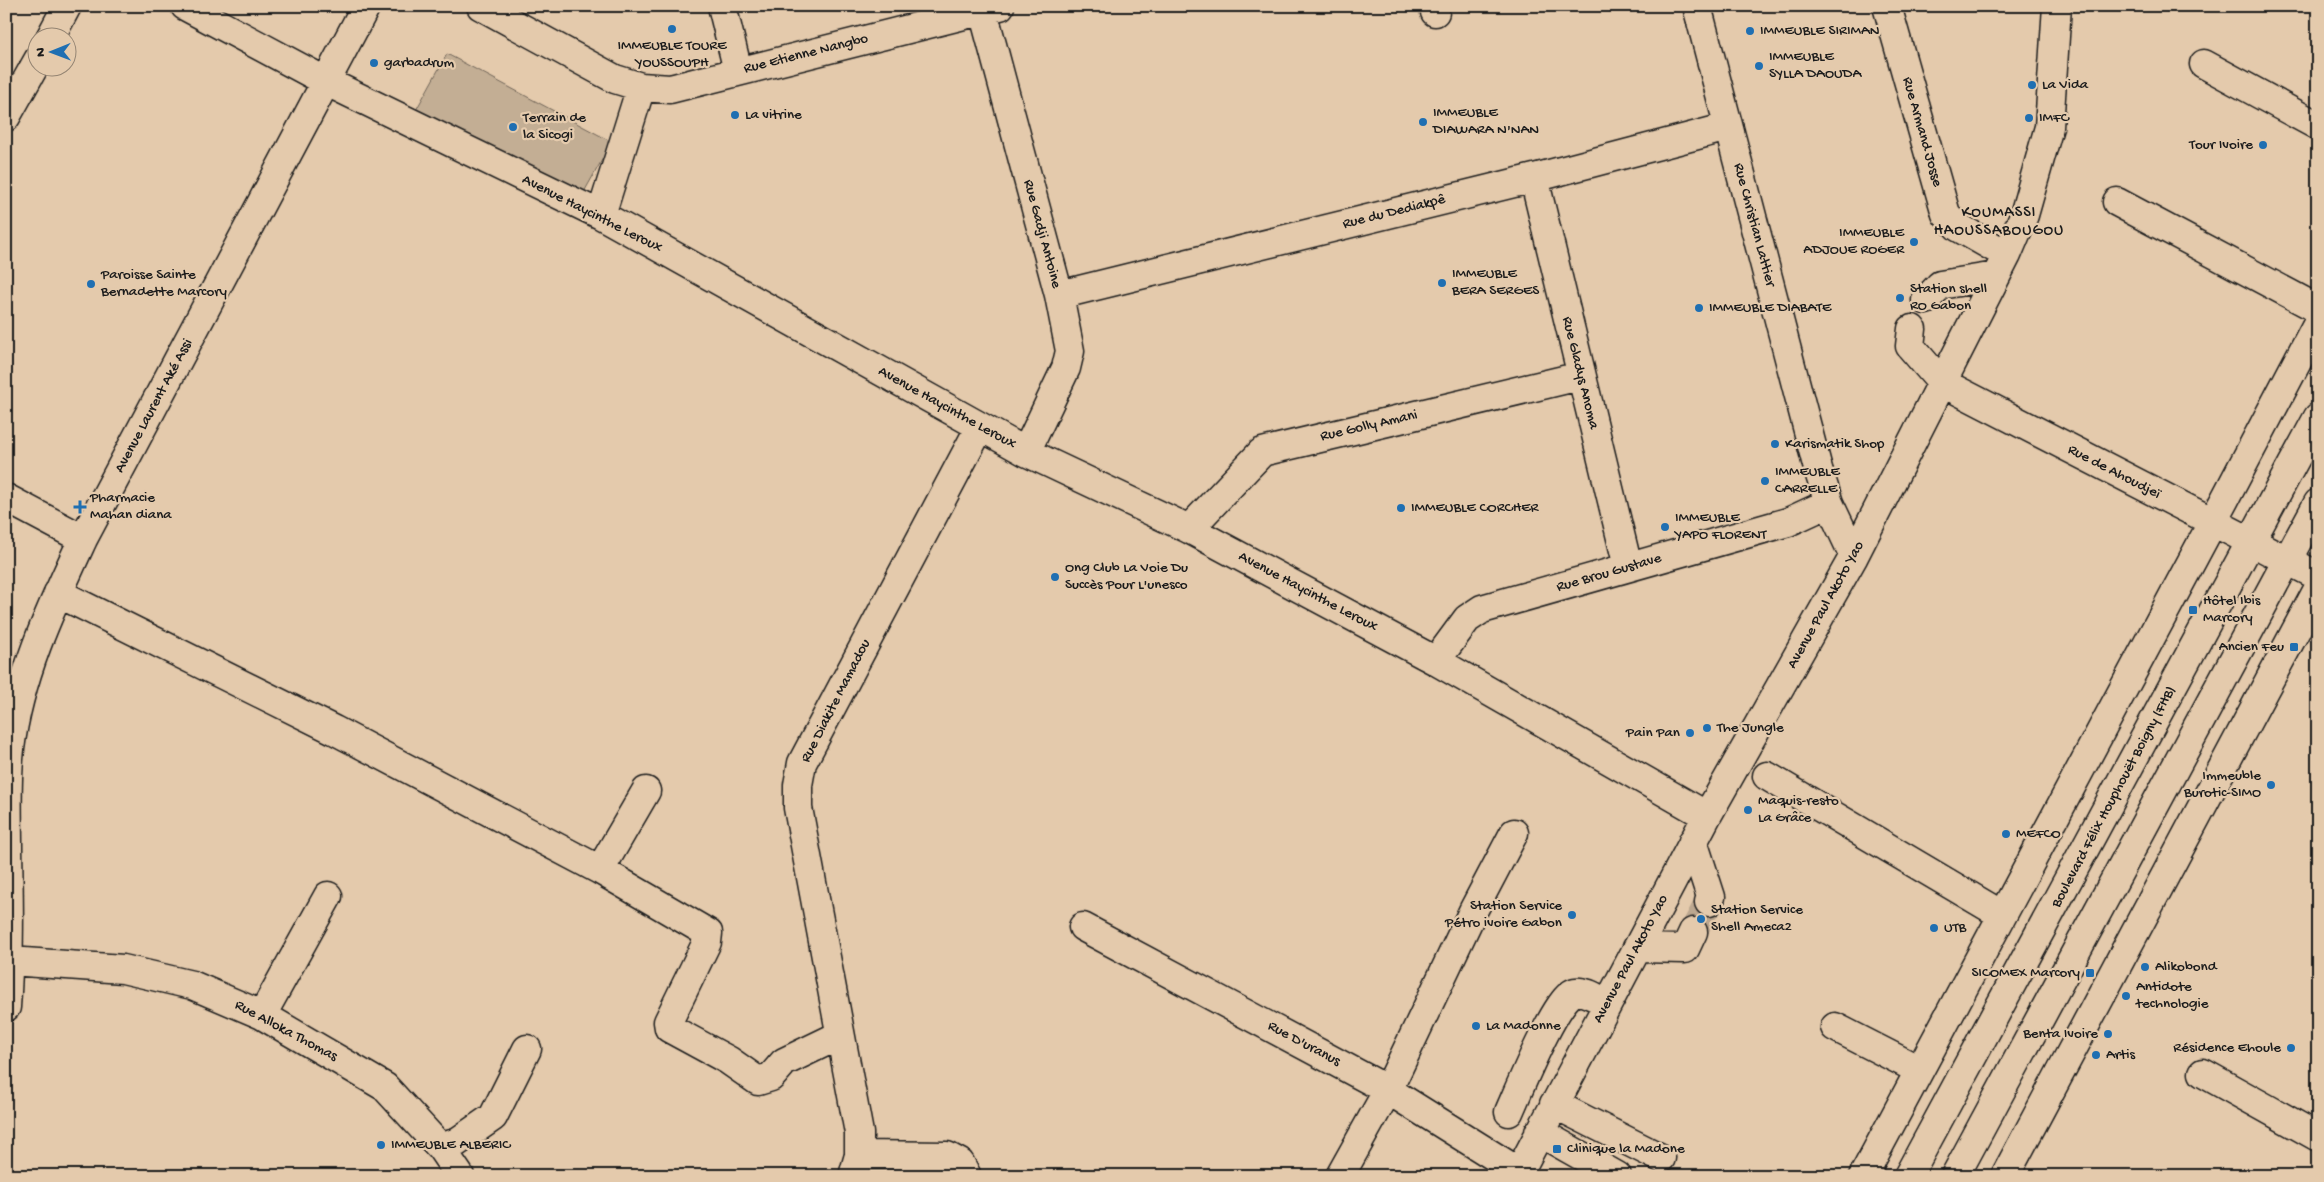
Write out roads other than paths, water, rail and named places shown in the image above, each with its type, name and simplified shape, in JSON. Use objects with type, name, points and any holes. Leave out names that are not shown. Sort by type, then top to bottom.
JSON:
[{"type":"main road","points":[[55,28],[67,6]]},
{"type":"main road","name":"Avenue Haycinthe Leroux","points":[[184,6],[327,82],[601,215],[1026,452],[1189,529],[1436,661],[1707,816]]},
{"type":"main road","name":"Avenue Laurent Aké Assi","points":[[6,1007],[10,960],[7,793],[10,750],[17,708],[32,657],[58,593],[84,539],[366,6]]},
{"type":"main road","name":"Rue Etienne Nangbo","points":[[481,6],[615,79],[641,87],[670,89],[738,71],[915,16],[991,8]]},
{"type":"main road","points":[[722,6],[738,71]]},
{"type":"main road","name":"Rue Christian Lattier","points":[[1697,6],[1816,461],[1830,503],[1854,556]]},
{"type":"main road","name":"Rue Armand Josse","points":[[1887,6],[1946,214],[2002,266]]},
{"type":"main road","name":"Avenue Paul Akoto Yao","points":[[1518,1174],[1707,816],[1854,556],[1941,382],[2002,266],[2024,215],[2049,127],[2058,6]]},
{"type":"main road","name":"Rue Gadji Antoine","points":[[991,8],[1059,295],[1070,351],[1066,368],[1026,452]]},
{"type":"main road","points":[[2204,64],[2318,126]]},
{"type":"main road","points":[[6,117],[28,78]]},
{"type":"main road","points":[[601,215],[641,87]]},
{"type":"main road","name":"Rue du Dediakpê","points":[[1059,295],[1534,178],[1728,127]]},
{"type":"main road","name":"Rue Gladys Anoma","points":[[1534,178],[1580,376],[1628,567]]},
{"type":"main road","points":[[2117,202],[2318,309]]},
{"type":"main road","points":[[1926,300],[1940,286],[2002,266]]},
{"type":"main road","points":[[1863,1176],[2318,322]]},
{"type":"main road","points":[[1912,328],[1910,346],[1941,382]]},
{"type":"main road","name":"Rue Golly Amani","points":[[1189,529],[1262,452],[1580,376]]},
{"type":"main road","name":"Rue de Ahoudjeï","points":[[1941,382],[2318,576]]},
{"type":"main road","name":"Boulevard Félix Houphouët Boigny (FHB)","points":[[1908,1176],[2318,417]]},
{"type":"main road","name":"Rue Diakite Mamadou","points":[[856,1166],[859,1133],[798,808],[798,785],[802,763],[980,427]]},
{"type":"main road","points":[[6,498],[84,539]]},
{"type":"main road","name":"Rue Brou Gustave","points":[[1436,661],[1467,619],[1482,609],[1788,522],[1830,503]]},
{"type":"main road","points":[[1955,1176],[2318,504]]},
{"type":"main road","points":[[2005,1176],[2318,589]]},
{"type":"main road","points":[[58,593],[334,730],[600,870],[708,933],[707,942],[668,1022],[669,1028],[728,1060],[758,1081],[771,1077],[784,1062],[840,1034]]},
{"type":"main road","points":[[1767,776],[2002,915]]},
{"type":"main road","points":[[600,870],[646,791]]},
{"type":"main road","points":[[1340,1176],[1388,1090],[1474,909],[1514,833]]},
{"type":"main road","points":[[1694,841],[1711,897],[1709,902]]},
{"type":"main road","points":[[262,1015],[328,896]]},
{"type":"main road","name":"Rue D'uranus","points":[[1083,927],[1388,1090],[1518,1174]]},
{"type":"main road","points":[[1637,948],[1685,949],[1693,932]]},
{"type":"main road","name":"Rue Alloka Thomas","points":[[10,960],[123,969],[192,985],[262,1015],[386,1087],[441,1148],[460,1176]]},
{"type":"main road","points":[[1508,1112],[1540,1041],[1566,995],[1576,992],[1586,993],[1607,1003]]},
{"type":"main road","points":[[1835,1027],[1919,1070]]},
{"type":"main road","points":[[441,1148],[457,1142],[493,1117],[527,1048]]},
{"type":"main road","points":[[2203,1073],[2318,1137]]},
{"type":"main road","points":[[1554,1104],[1662,1158]]},
{"type":"main road","points":[[1540,1132],[1618,1176]]},
{"type":"main road","points":[[856,1166],[948,1156],[960,1164],[967,1176]]},
{"type":"tunnel","points":[[1693,932],[1709,902]]},
{"type":"place","name":"IMMEUBLE TOURE YOUSSOUPH","points":[[672,29]]},
{"type":"place","name":"IMMEUBLE SIRIMAN","points":[[1750,31]]},
{"type":"place","name":"garbadrum","points":[[374,63]]},
{"type":"place","name":"IMMEUBLE SYLLA DAOUDA","points":[[1759,66]]},
{"type":"place","name":"La Vida","points":[[2032,85]]},
{"type":"place","name":"La vitrine","points":[[735,115]]},
{"type":"place","name":"IMFC","points":[[2029,118]]},
{"type":"place","name":"IMMEUBLE DIAWARA N'NAN","points":[[1423,122]]},
{"type":"place","name":"Terrain de la Sicogi","points":[[513,127]]},
{"type":"place","name":"Tour Ivoire","points":[[2263,145]]},
{"type":"place","name":"IMMEUBLE ADJOUE ROGER","points":[[1914,242]]},
{"type":"place","name":"IMMEUBLE BERA SERGES","points":[[1442,283]]},
{"type":"place","name":"Paroisse Sainte Bernadette Marcory","points":[[91,284]]},
{"type":"place","name":"Station shell RO Gabon","points":[[1900,298]]},
{"type":"place","name":"IMMEUBLE DIABATE","points":[[1699,308]]},
{"type":"place","name":"Karismatik Shop","points":[[1775,444]]},
{"type":"place","name":"IMMEUBLE CARRELLE","points":[[1765,481]]},
{"type":"place","name":"Pharmacie Mahan diana","points":[[80,507]]},
{"type":"place","name":"IMMEUBLE CORCHER","points":[[1401,508]]},
{"type":"place","name":"IMMEUBLE YAPO FLORENT","points":[[1665,527]]},
{"type":"place","name":"Ong Club La Voie Du Succès Pour L'unesco","points":[[1055,577]]},
{"type":"place","name":"Hôtel Ibis Marcory","points":[[2193,610]]},
{"type":"place","name":"Ancien Feu","points":[[2294,647]]},
{"type":"place","name":"The Jungle","points":[[1707,728]]},
{"type":"place","name":"Pain Pan","points":[[1690,733]]},
{"type":"place","name":"Immeuble Burotic-SIMO","points":[[2271,785]]},
{"type":"place","name":"Maquis-resto La Grâce","points":[[1748,810]]},
{"type":"place","name":"MEFCO","points":[[2006,834]]},
{"type":"place","name":"Station Service Pétro ivoire Gabon","points":[[1572,915]]},
{"type":"place","name":"Station Service Shell Ameca2","points":[[1701,919]]},
{"type":"place","name":"UTB","points":[[1934,928]]},
{"type":"place","name":"Alikobond","points":[[2145,967]]},
{"type":"place","name":"SICOMEX Marcory","points":[[2090,973]]},
{"type":"place","name":"Antidote technologie","points":[[2126,996]]},
{"type":"place","name":"La Madonne","points":[[1476,1026]]},
{"type":"place","name":"Benta Ivoire","points":[[2108,1034]]},
{"type":"place","name":"Résidence Ehoule","points":[[2291,1048]]},
{"type":"place","name":"Artis","points":[[2096,1055]]},
{"type":"place","name":"IMMEUBLE ALBERIC","points":[[381,1145]]},
{"type":"place","name":"Clinique la Madone","points":[[1557,1149]]},
{"type":"district","name":"KOUMASSI HAOUSSABOUGOU","points":[[1999,222]]}]
